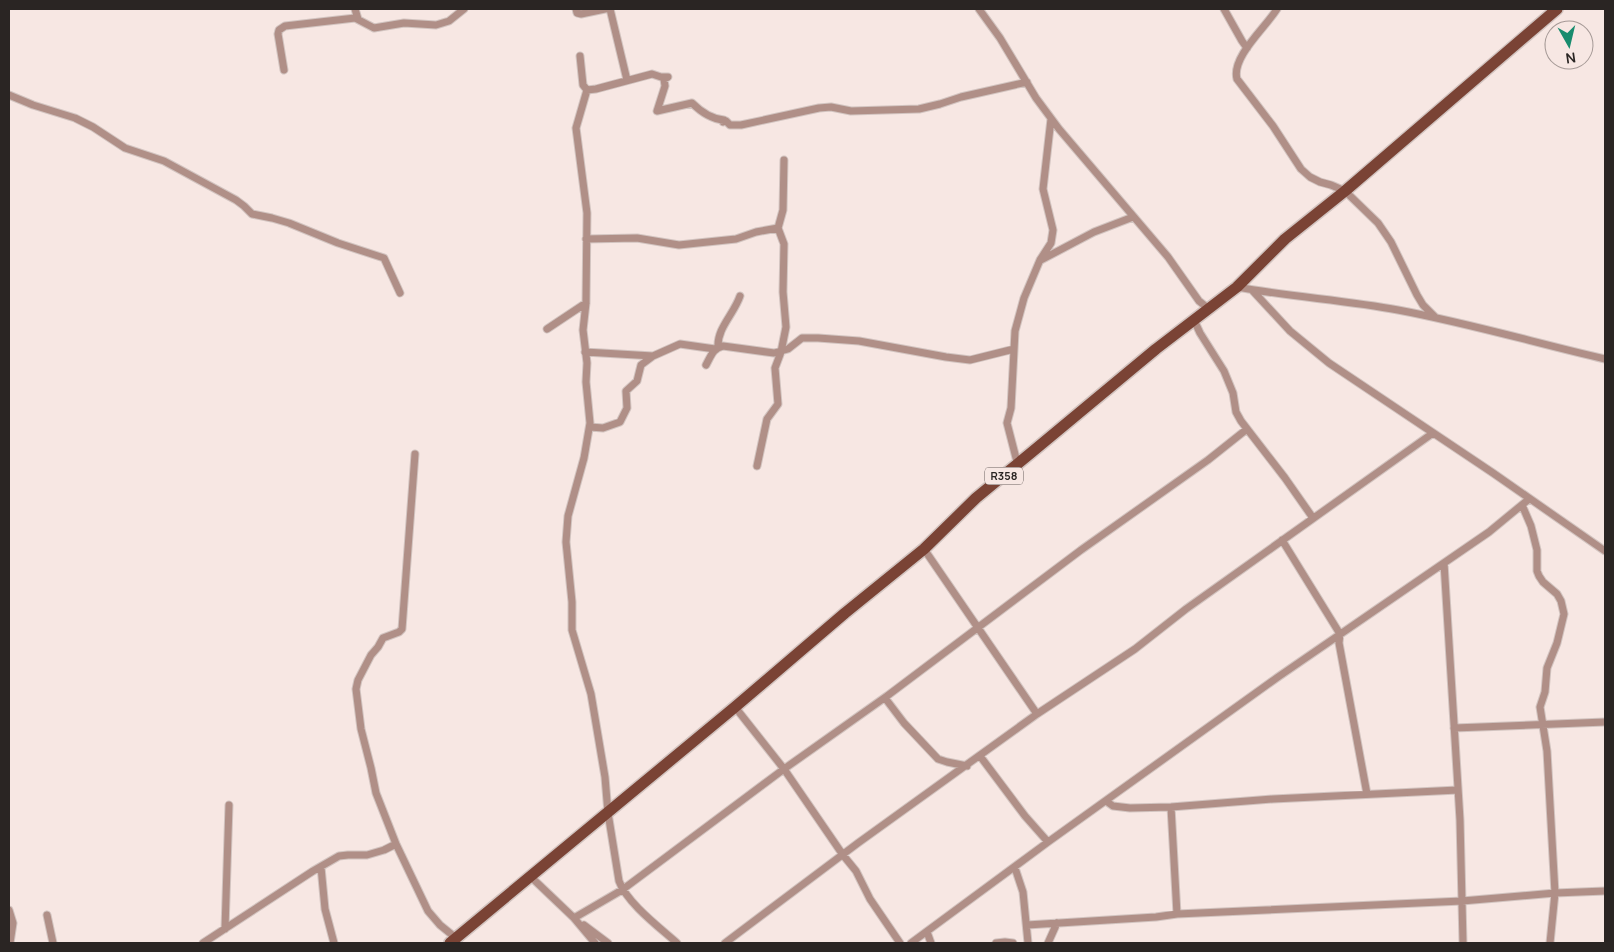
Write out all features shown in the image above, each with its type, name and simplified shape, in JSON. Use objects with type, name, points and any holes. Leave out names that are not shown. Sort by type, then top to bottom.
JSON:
[{"type":"main road","name":"R358","points":[[453,941],[924,549],[976,498],[1156,349],[1237,287],[1285,239],[1345,191],[1557,9]]},
{"type":"street","points":[[355,9],[358,19],[374,28],[404,23],[436,24],[449,21],[464,9]]},
{"type":"street","points":[[576,9],[577,13],[581,14],[605,9]]},
{"type":"street","points":[[610,9],[627,80]]},
{"type":"street","points":[[1224,9],[1247,48]]},
{"type":"street","points":[[1277,9],[1247,48],[1235,74],[1237,79],[1273,126],[1301,169],[1310,177],[1345,191],[1378,222],[1391,242],[1417,295],[1423,305],[1435,317]]},
{"type":"street","points":[[982,10],[1051,119],[1075,150],[1181,274],[1199,301],[1209,309]]},
{"type":"street","points":[[284,70],[278,34],[281,28],[295,24],[358,19]]},
{"type":"street","points":[[580,56],[583,85],[587,90]]},
{"type":"street","points":[[587,90],[654,74],[668,77],[664,79],[665,86],[657,111],[692,103],[712,118],[724,120],[724,122],[726,121],[730,125],[747,124],[819,108],[831,107],[852,111],[919,109],[1026,82]]},
{"type":"street","points":[[587,90],[576,128],[586,200],[586,303],[583,330],[587,363],[586,382],[590,427],[584,458],[568,516],[566,542],[572,602],[572,630],[591,694],[605,777],[618,881],[622,890],[650,920],[677,943]]},
{"type":"street","points":[[9,95],[43,109],[76,118],[125,148],[164,161],[236,200],[252,214],[289,223],[338,243],[384,258],[400,293]]},
{"type":"street","points":[[1019,463],[1007,423],[1011,408],[1015,331],[1024,298],[1040,260],[1050,243],[1052,230],[1043,189],[1051,119]]},
{"type":"street","points":[[757,466],[767,419],[778,404],[775,368],[781,352],[786,327],[783,292],[784,244],[778,228],[783,210],[784,160]]},
{"type":"street","points":[[1040,260],[1094,232],[1133,217]]},
{"type":"street","points":[[586,239],[637,238],[680,245],[736,239],[756,232],[778,228]]},
{"type":"street","points":[[1237,287],[1351,302],[1435,317],[1605,359]]},
{"type":"street","points":[[1252,290],[1290,331],[1329,363],[1605,551]]},
{"type":"street","points":[[706,365],[716,348],[720,331],[740,296]]},
{"type":"street","points":[[547,329],[586,303]]},
{"type":"street","points":[[1194,320],[1224,371],[1233,393],[1236,412],[1312,518]]},
{"type":"street","points":[[590,427],[603,428],[620,422],[627,408],[626,391],[637,381],[641,365],[653,356],[680,344],[716,348],[723,346],[769,353],[781,352],[805,338],[859,341],[958,359],[978,359],[1014,349]]},
{"type":"street","points":[[585,352],[653,356]]},
{"type":"street","points":[[575,918],[622,890],[784,769],[885,698],[1081,550],[1208,460],[1247,429]]},
{"type":"street","points":[[725,943],[1037,714],[1135,649],[1186,609],[1433,433]]},
{"type":"street","points":[[415,454],[402,629],[383,638],[370,657],[358,680],[356,689],[361,728],[372,768],[376,793],[396,844],[428,911],[453,941]]},
{"type":"street","points":[[911,943],[1130,783],[1340,634],[1489,532],[1530,499]]},
{"type":"street","points":[[1522,505],[1531,526],[1537,550],[1537,571],[1543,582],[1557,594],[1564,614],[1547,668],[1540,707],[1548,751],[1555,894],[1550,943]]},
{"type":"street","points":[[1282,540],[1340,634],[1339,642],[1346,685],[1367,794]]},
{"type":"street","points":[[924,549],[1037,714]]},
{"type":"street","points":[[1444,562],[1462,858],[1463,943]]},
{"type":"street","points":[[885,698],[904,723],[938,759],[966,766]]},
{"type":"street","points":[[735,707],[784,769],[856,871],[870,899],[900,943]]},
{"type":"street","points":[[1454,728],[1605,722]]},
{"type":"street","points":[[980,756],[1048,842]]},
{"type":"street","points":[[1106,802],[1113,806],[1130,808],[1171,807],[1458,790]]},
{"type":"street","points":[[225,929],[229,805]]},
{"type":"street","points":[[1171,807],[1176,914]]},
{"type":"street","points":[[203,943],[341,855],[367,855],[396,844]]},
{"type":"street","points":[[321,867],[325,908],[334,943]]},
{"type":"street","points":[[1015,868],[1023,892],[1027,943]]},
{"type":"street","points":[[531,877],[575,918],[608,943]]},
{"type":"street","points":[[1027,925],[1156,917],[1176,914],[1462,901],[1605,891]]},
{"type":"street","points":[[9,910],[13,924],[10,943]]},
{"type":"street","points":[[48,915],[53,943]]},
{"type":"street","points":[[575,918],[595,943]]},
{"type":"street","points":[[1048,943],[1058,922]]},
{"type":"street","points":[[927,932],[931,943]]},
{"type":"street","points":[[996,943],[1013,943]]}]
